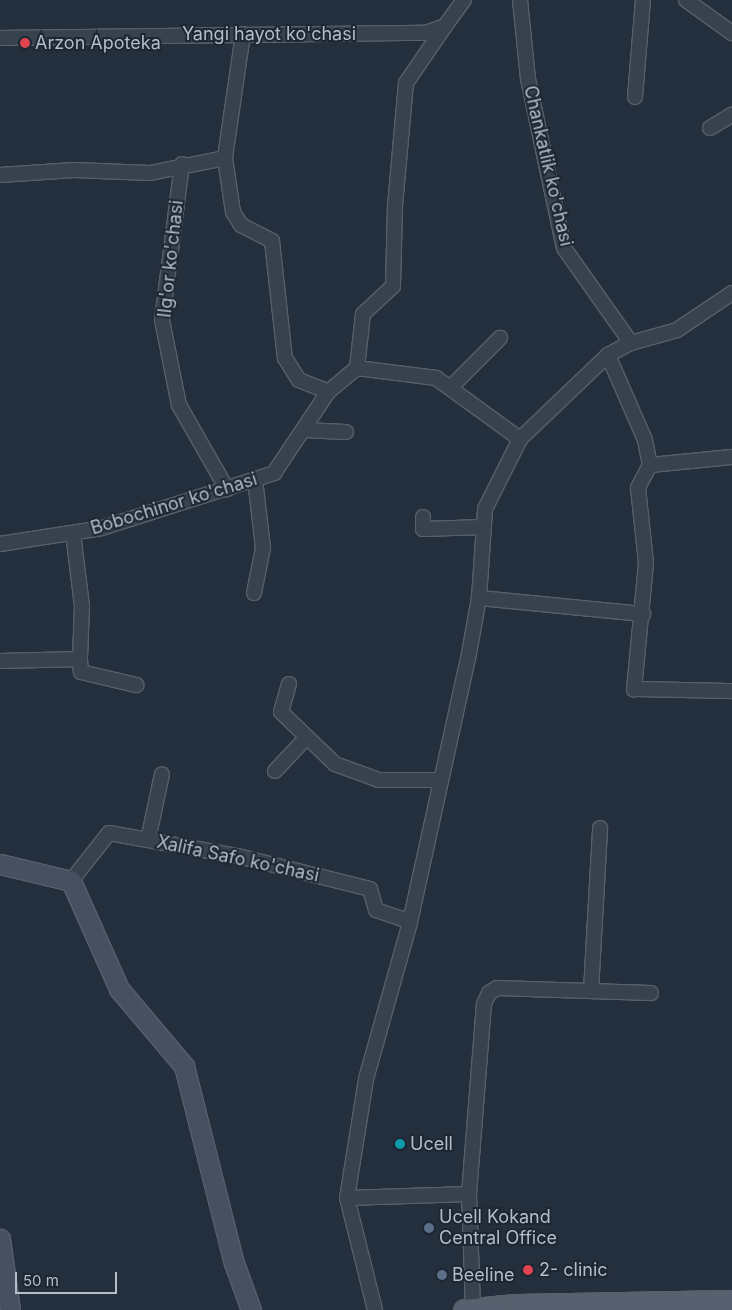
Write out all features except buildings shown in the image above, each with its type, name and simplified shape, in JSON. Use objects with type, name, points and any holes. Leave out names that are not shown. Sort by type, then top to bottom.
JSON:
[{"type":"main road","points":[[468,1310],[515,1305],[732,1301]]},
{"type":"street","points":[[464,0],[406,83],[395,206],[393,286],[363,314],[356,368],[436,378],[520,439]]},
{"type":"street","name":"Chankatlik ko'chasi","points":[[520,0],[528,79],[564,248],[631,343]]},
{"type":"street","points":[[635,97],[643,0]]},
{"type":"street","points":[[686,0],[732,34]]},
{"type":"street","name":"Yangi hayot ko'chasi","points":[[0,38],[425,33],[446,26]]},
{"type":"street","points":[[243,34],[225,158],[233,212],[241,225],[272,240],[285,358],[299,380],[328,392]]},
{"type":"street","points":[[710,128],[732,115]]},
{"type":"street","points":[[0,175],[74,170],[150,173],[182,164],[225,158]]},
{"type":"street","name":"Ilg'or ko'chasi","points":[[182,164],[162,320],[179,405],[227,489]]},
{"type":"street","points":[[375,1310],[346,1198],[366,1079],[410,922],[479,598],[485,509],[520,439],[608,355],[631,343],[677,330],[732,293]]},
{"type":"street","points":[[450,388],[500,338]]},
{"type":"street","points":[[608,355],[644,440],[650,465],[638,488],[646,563],[643,614],[634,689],[732,691]]},
{"type":"street","name":"Bobochinor ko'chasi","points":[[0,544],[102,528],[274,473],[328,392],[356,368]]},
{"type":"street","points":[[303,430],[346,432]]},
{"type":"street","points":[[650,465],[732,457]]},
{"type":"street","points":[[254,593],[263,548],[255,479]]},
{"type":"street","points":[[423,516],[423,528],[484,526]]},
{"type":"street","points":[[73,533],[82,606],[81,672],[136,685]]},
{"type":"street","points":[[479,598],[643,614]]},
{"type":"street","points":[[0,661],[80,658]]},
{"type":"street","points":[[289,684],[280,712],[335,764],[379,780],[440,780]]},
{"type":"street","points":[[276,771],[306,738]]},
{"type":"street","points":[[148,840],[162,774]]},
{"type":"street","points":[[591,991],[600,828]]},
{"type":"street","name":"Xalifa Safo ko'chasi","points":[[71,881],[109,833],[242,857],[370,889],[376,910],[410,922]]},
{"type":"street","points":[[0,864],[71,881],[119,989],[184,1066],[234,1263],[251,1310]]},
{"type":"street","points":[[468,1310],[469,1194],[484,1004],[489,994],[497,988],[651,994]]},
{"type":"street","points":[[346,1198],[469,1194]]},
{"type":"street","points":[[0,1239],[10,1310]]},
{"type":"place","name":"Arzon Apoteka","points":[[25,43]]},
{"type":"place","name":"Ucell","points":[[400,1144]]},
{"type":"place","name":"Ucell Kokand Central Office","points":[[429,1228]]},
{"type":"place","name":"2- clinic","points":[[528,1270]]},
{"type":"place","name":"Beeline","points":[[442,1275]]}]
